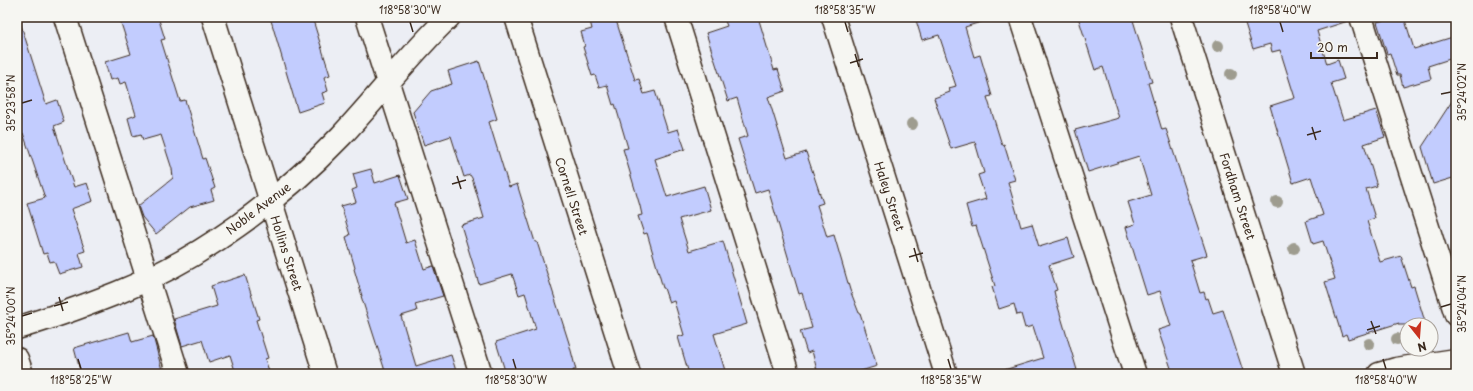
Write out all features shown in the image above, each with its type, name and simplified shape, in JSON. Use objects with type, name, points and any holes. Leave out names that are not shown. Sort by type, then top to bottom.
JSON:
[{"type":"street","points":[[65,17],[178,374]]},
{"type":"street","name":"Hollins Street","points":[[213,17],[325,374]]},
{"type":"street","points":[[367,17],[481,374]]},
{"type":"street","name":"Noble Avenue","points":[[17,328],[118,293],[148,278],[222,236],[271,201],[299,177],[342,136],[422,43],[449,17]]},
{"type":"street","name":"Cornell Street","points":[[516,17],[629,374]]},
{"type":"street","points":[[676,17],[788,374]]},
{"type":"street","name":"Haley Street","points":[[833,17],[946,374]]},
{"type":"street","points":[[1020,17],[1135,374]]},
{"type":"street","name":"Fordham Street","points":[[1181,17],[1294,374]]},
{"type":"street","points":[[1362,17],[1456,315]]},
{"type":"street","points":[[17,359],[22,374]]},
{"type":"street","points":[[1379,374],[1456,360]]},
{"type":"building","points":[[119,17],[158,17],[165,39],[161,40],[180,101],[185,100],[203,159],[205,158],[215,188],[211,190],[214,200],[190,207],[156,234],[142,217],[138,206],[173,178],[172,169],[161,135],[143,140],[141,134],[133,136],[128,118],[136,115],[126,82],[120,84],[118,78],[110,80],[105,62],[131,54]]},
{"type":"building","points":[[270,17],[312,17],[330,75],[324,77],[328,91],[322,93],[325,103],[298,112]]},
{"type":"building","points":[[589,17],[615,17],[635,80],[639,79],[644,94],[655,91],[668,132],[678,129],[685,149],[655,159],[667,197],[704,186],[711,210],[679,219],[689,251],[723,241],[747,324],[714,334],[726,374],[689,374],[678,337],[684,335],[674,301],[669,303],[663,288],[647,233],[644,234],[638,216],[642,215],[623,149],[628,148],[615,104],[613,105],[607,85],[599,87],[595,75],[592,76],[583,47],[585,46],[581,32],[592,29]]},
{"type":"building","points":[[737,17],[758,17],[774,70],[778,69],[785,91],[768,97],[787,158],[806,152],[823,203],[817,205],[827,237],[834,235],[850,290],[860,313],[877,366],[851,374],[818,374],[812,351],[807,353],[800,331],[812,328],[802,293],[799,294],[768,189],[755,193],[738,139],[748,136],[737,98],[728,101],[706,33],[727,26],[725,21]]},
{"type":"building","points":[[915,17],[984,17],[984,21],[965,27],[974,57],[980,55],[992,96],[987,97],[1015,180],[1008,182],[1021,227],[1032,224],[1039,247],[1068,238],[1074,257],[1049,265],[1057,290],[1054,291],[1056,300],[1077,370],[1063,374],[1004,374],[1004,370],[1043,358],[1033,326],[1025,328],[1021,314],[1017,315],[1014,304],[999,309],[992,287],[995,286],[976,226],[972,227],[966,205],[986,199],[978,175],[984,173],[975,142],[951,149],[934,98],[950,92],[949,88],[956,86],[939,35],[922,40]]},
{"type":"building","points":[[1078,17],[1132,17],[1152,82],[1148,83],[1162,130],[1166,129],[1207,255],[1190,260],[1200,293],[1204,292],[1206,299],[1208,298],[1213,313],[1223,310],[1244,374],[1173,374],[1158,330],[1171,326],[1160,291],[1147,295],[1126,227],[1135,224],[1128,202],[1151,195],[1139,156],[1088,172],[1075,130],[1119,118],[1103,67],[1095,70]]},
{"type":"building","points":[[1243,17],[1348,17],[1348,21],[1317,31],[1327,64],[1338,60],[1344,79],[1331,83],[1343,120],[1376,110],[1385,137],[1364,144],[1377,186],[1366,189],[1375,218],[1367,221],[1380,262],[1401,256],[1411,287],[1414,286],[1424,317],[1399,317],[1399,323],[1348,339],[1346,334],[1342,336],[1325,282],[1335,279],[1323,241],[1313,244],[1306,221],[1323,215],[1311,177],[1293,183],[1270,106],[1295,98],[1280,50],[1272,52],[1270,44],[1253,49]]},
{"type":"building","points":[[1395,17],[1404,17],[1414,49],[1456,36],[1456,57],[1428,66],[1431,79],[1403,87],[1400,75],[1397,75],[1390,53],[1387,54],[1377,22]]},
{"type":"building","points":[[21,25],[46,104],[57,100],[64,122],[54,126],[74,187],[87,183],[93,201],[71,209],[85,251],[79,253],[83,267],[59,274],[54,261],[50,262],[47,253],[43,254],[27,203],[45,198],[23,133],[17,135],[17,26]]},
{"type":"building","points":[[479,61],[497,119],[489,122],[509,187],[517,184],[535,242],[537,242],[569,343],[576,370],[573,370],[574,374],[506,374],[496,342],[536,329],[525,293],[519,295],[512,274],[479,284],[461,225],[484,218],[472,178],[470,175],[464,177],[451,136],[424,145],[413,112],[431,91],[452,84],[448,71]]},
{"type":"building","points":[[1456,95],[1456,177],[1433,184],[1422,147]]},
{"type":"building","points":[[371,169],[375,183],[400,175],[408,199],[394,203],[406,243],[415,240],[424,269],[433,266],[443,296],[415,304],[417,311],[401,316],[416,366],[451,355],[457,374],[386,374],[361,296],[346,237],[350,235],[341,206],[356,202],[352,190],[357,188],[353,174]]},
{"type":"building","points":[[245,275],[259,319],[256,320],[268,358],[265,359],[269,371],[260,374],[236,374],[230,355],[209,362],[202,340],[182,346],[174,319],[217,306],[211,286]]},
{"type":"building","points":[[129,332],[132,342],[153,336],[163,374],[81,374],[74,348]]}]
